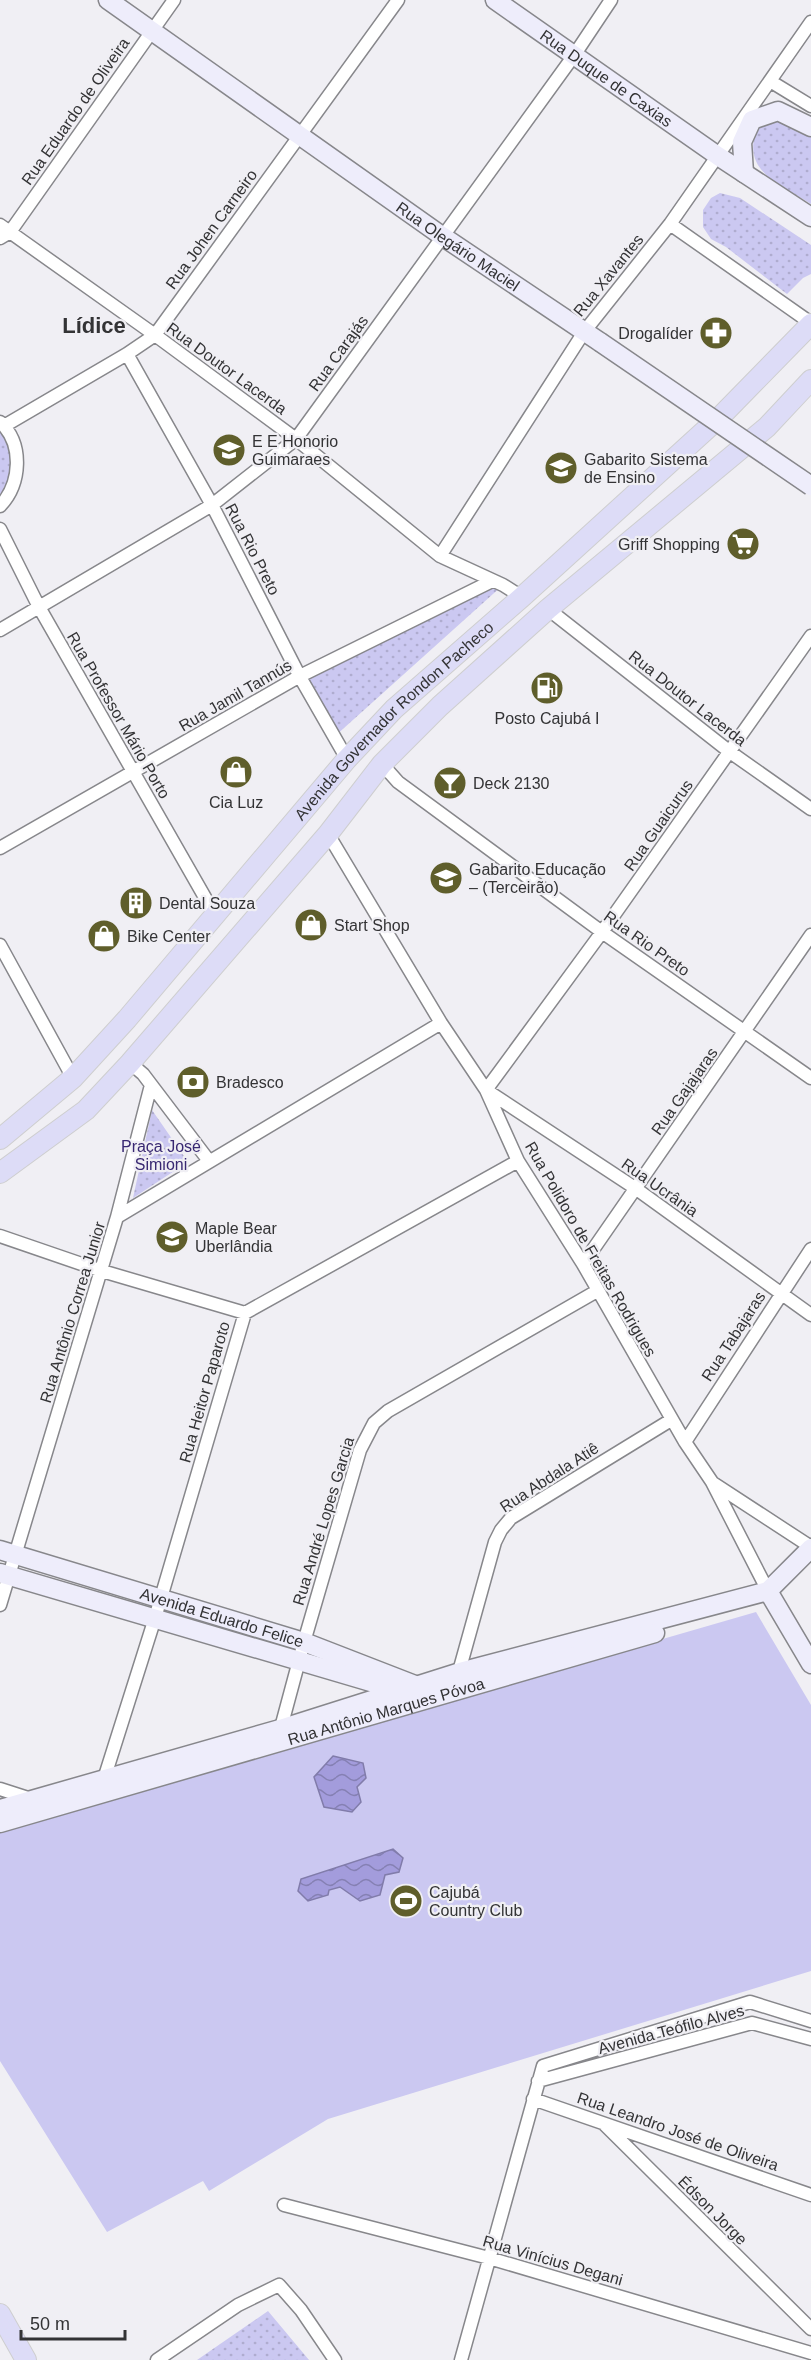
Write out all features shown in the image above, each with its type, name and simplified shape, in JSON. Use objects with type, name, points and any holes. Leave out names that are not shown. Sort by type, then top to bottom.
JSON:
[{"type":"main road","name":"Avenida Governador Rondon Pacheco","points":[[0,1139],[73,1078],[127,1019],[347,759],[394,709],[522,597],[721,416],[811,324]]},
{"type":"main road","name":"Avenida Governador Rondon Pacheco","points":[[0,1173],[86,1110],[130,1063],[328,834],[382,764],[440,706],[548,609],[766,427],[811,380]]},
{"type":"main road","points":[[0,2314],[26,2360]]},
{"type":"street","name":"Rua Olegário Maciel","points":[[108,0],[442,236],[811,486]]},
{"type":"street","name":"Rua Eduardo de Oliveira","points":[[3,232],[174,0]]},
{"type":"street","name":"Rua Johen Carneiro","points":[[2,424],[126,354],[155,335],[398,0]]},
{"type":"street","name":"Rua Duque de Caxias","points":[[495,0],[718,156],[764,184],[811,217]]},
{"type":"street","name":"Rua Carajás","points":[[0,630],[212,506],[296,439],[575,54],[611,0]]},
{"type":"street","name":"Rua Xavantes","points":[[440,556],[584,332],[670,224],[811,22]]},
{"type":"street","points":[[770,81],[811,106]]},
{"type":"street","points":[[744,173],[742,142],[752,120],[778,111],[811,127]]},
{"type":"street","points":[[670,224],[811,324]]},
{"type":"street","name":"Rua Doutor Lacerda","points":[[3,232],[155,335],[296,439],[440,556],[522,597]]},
{"type":"street","name":"Rua Rio Preto","points":[[126,354],[212,506],[300,676],[347,759]]},
{"type":"street","points":[[0,506],[10,492],[17,465],[16,451],[2,424]]},
{"type":"street","name":"Rua Professor Mário Porto","points":[[0,529],[39,607],[215,915]]},
{"type":"street","name":"Rua Jamil Tannús","points":[[0,848],[300,676],[492,581]]},
{"type":"street","name":"Rua Doutor Lacerda","points":[[548,609],[730,752],[811,810]]},
{"type":"street","name":"Rua Guaicurus","points":[[486,1090],[602,932],[811,636]]},
{"type":"street","name":"Rua Rio Preto","points":[[382,764],[398,782],[602,932],[811,1078]]},
{"type":"street","name":"Rua Polidoro de Freitas Rodrigues","points":[[328,834],[441,1023],[486,1090],[518,1161],[583,1264],[685,1442],[712,1482],[770,1594]]},
{"type":"street","name":"Rua Gajajaras","points":[[583,1264],[811,935]]},
{"type":"street","points":[[0,945],[73,1078]]},
{"type":"street","name":"Rua Antônio Correa Junior","points":[[0,1605],[8,1553],[102,1271],[117,1217],[441,1023]]},
{"type":"street","points":[[130,1063],[151,1085],[209,1161]]},
{"type":"street","points":[[117,1217],[151,1085]]},
{"type":"street","name":"Rua Ucrânia","points":[[486,1090],[635,1188],[811,1315]]},
{"type":"street","name":"Rua Heitor Paparoto","points":[[104,1779],[161,1599],[245,1313],[518,1161]]},
{"type":"street","points":[[0,1236],[102,1271],[245,1313]]},
{"type":"street","name":"Rua Tabajaras","points":[[685,1442],[780,1293],[811,1249]]},
{"type":"street","name":"Rua André Lopes Garcia","points":[[279,1736],[360,1450],[374,1423],[388,1411],[597,1291]]},
{"type":"street","name":"Rua Abdala Atiê","points":[[427,1693],[460,1672],[495,1542],[505,1524],[511,1518],[672,1419]]},
{"type":"street","points":[[712,1482],[811,1547],[770,1594],[811,1664]]},
{"type":"street","name":"Avenida Eduardo Felice","points":[[8,1553],[304,1642],[427,1693]]},
{"type":"street","name":"Avenida Eduardo Felice","points":[[5,1574],[299,1660],[427,1693]]},
{"type":"street","name":"Rua Antônio Marques Póvoa","points":[[0,1809],[104,1779],[279,1736],[427,1693],[460,1672],[770,1594]]},
{"type":"street","name":"Rua Antônio Marques Póvoa","points":[[8,1821],[279,1736],[770,1594]]},
{"type":"street","points":[[0,1789],[32,1800]]},
{"type":"street","points":[[8,1821],[32,1800]]},
{"type":"street","points":[[750,2002],[752,2022]]},
{"type":"street","name":"Avenida Teófilo Alves","points":[[538,2081],[543,2066],[750,2002],[811,2021]]},
{"type":"street","points":[[792,2034],[798,2017]]},
{"type":"street","name":"Avenida Teófilo Alves","points":[[538,2081],[752,2022],[811,2039]]},
{"type":"street","points":[[461,2360],[538,2081]]},
{"type":"street","name":"Rua Leandro José de Oliveira","points":[[533,2099],[811,2195]]},
{"type":"street","name":"Édson Jorge","points":[[602,2123],[811,2329]]},
{"type":"street","name":"Rua Vinícius Degani","points":[[284,2205],[489,2258],[811,2353]]},
{"type":"street","points":[[157,2360],[238,2305],[279,2285],[301,2310],[335,2360]]},
{"type":"green space","points":[[777,115],[811,129],[811,204],[774,181],[757,163],[753,152],[754,138],[760,122]]},
{"type":"green space","points":[[720,193],[740,198],[811,245],[811,274],[803,278],[787,294],[726,247],[711,239],[703,227],[703,210],[711,198]]},
{"type":"green space","points":[[0,424],[16,462],[0,504]]},
{"type":"green space","points":[[492,581],[503,585],[334,737],[300,677]]},
{"type":"green space","name":"Praça José Simioni","points":[[152,1110],[188,1162],[133,1198]]},
{"type":"green space","name":"Cajubá Country Club","points":[[756,1612],[811,1705],[811,1971],[328,2119],[209,2191],[203,2181],[107,2232],[0,2061],[0,1831]]},
{"type":"green space","points":[[268,2311],[309,2360],[197,2360]]},
{"type":"water","points":[[333,1756],[363,1763],[366,1778],[357,1787],[361,1802],[352,1812],[324,1807],[314,1777]]},
{"type":"water","points":[[393,1849],[403,1858],[399,1872],[385,1875],[380,1895],[360,1901],[340,1887],[329,1890],[328,1895],[308,1901],[298,1891],[301,1879]]},
{"type":"place","name":"Drogalíder","points":[[716,333]]},
{"type":"place","name":"E E Honorio Guimaraes","points":[[229,450]]},
{"type":"place","name":"Gabarito Sistema de Ensino","points":[[561,468]]},
{"type":"place","name":"Griff Shopping","points":[[743,544]]},
{"type":"place","name":"Posto Cajubá I","points":[[547,688]]},
{"type":"place","name":"Cia Luz","points":[[236,772]]},
{"type":"place","name":"Deck 2130","points":[[450,783]]},
{"type":"place","name":"Gabarito Educação – (Terceirão)","points":[[446,878]]},
{"type":"place","name":"Dental Souza","points":[[136,903]]},
{"type":"place","name":"Start Shop","points":[[311,925]]},
{"type":"place","name":"Bike Center","points":[[104,936]]},
{"type":"place","name":"Bradesco","points":[[193,1082]]},
{"type":"place","name":"Maple Bear Uberlândia","points":[[172,1237]]},
{"type":"place","name":"Cajubá Country Club","points":[[406,1901]]},
{"type":"district","name":"Lídice","points":[[94,325]]}]
